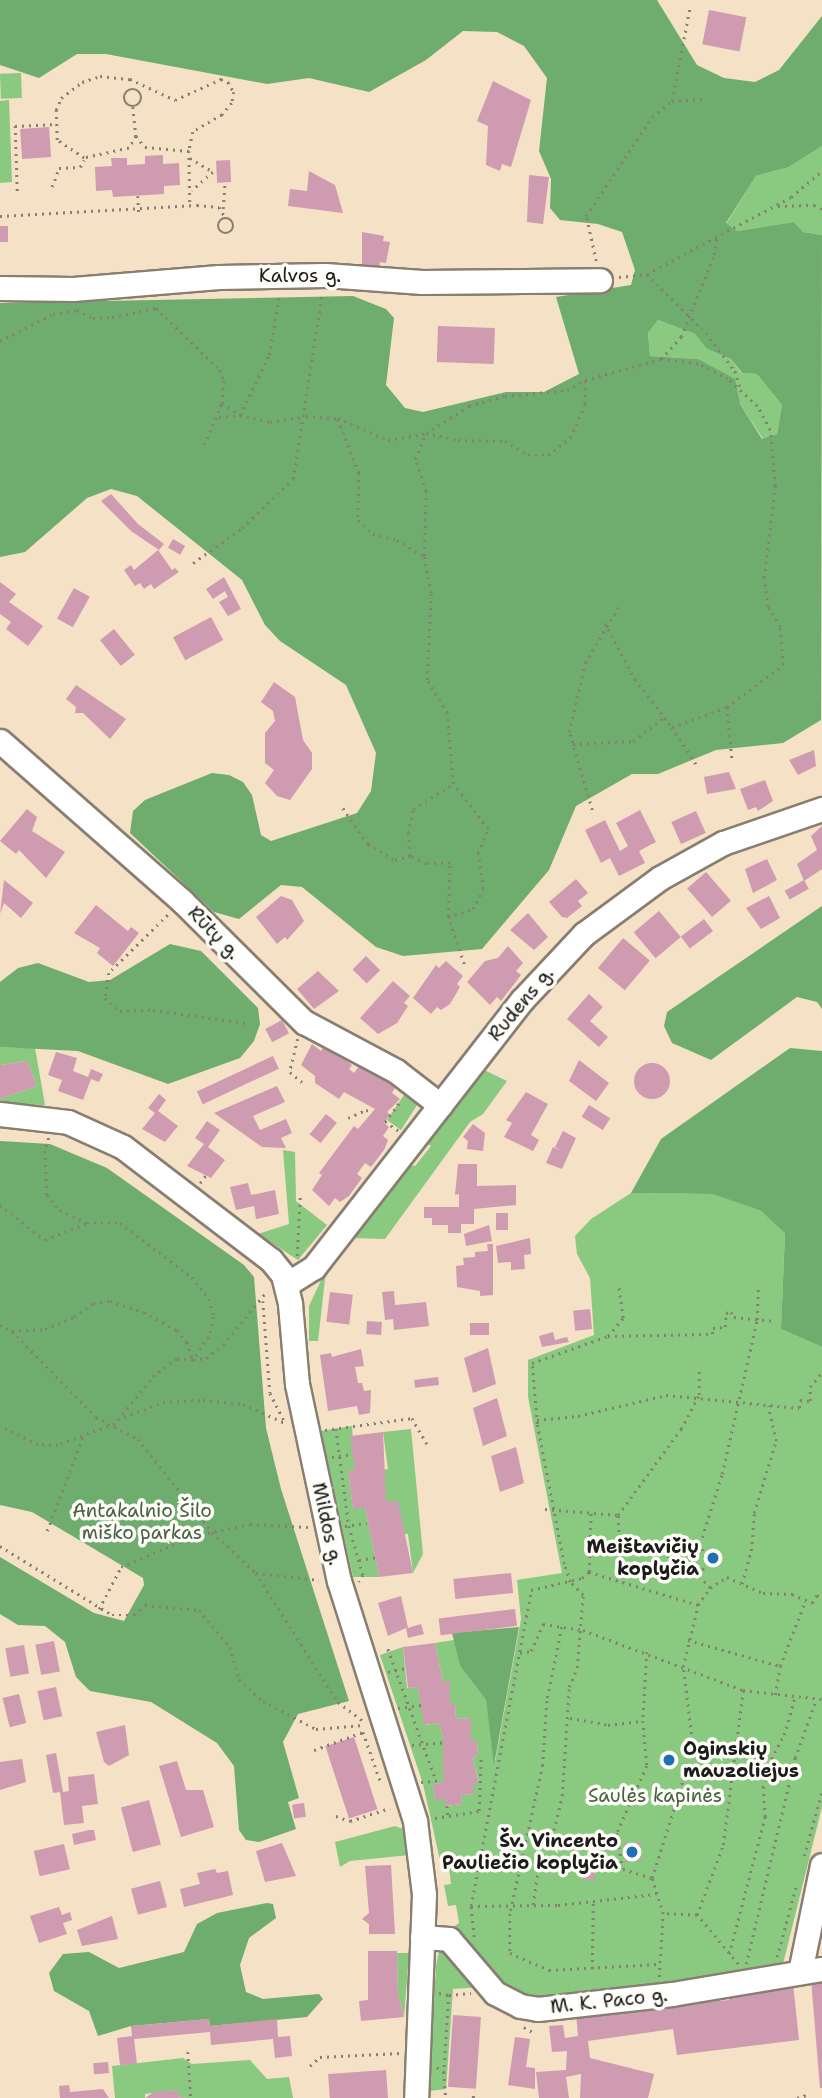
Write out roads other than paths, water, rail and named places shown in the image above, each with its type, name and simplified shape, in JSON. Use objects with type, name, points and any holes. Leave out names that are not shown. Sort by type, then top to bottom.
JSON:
[{"type":"street","name":"Kalvos g.","points":[[0,288],[73,289],[282,275],[325,275],[422,282],[600,280]]},
{"type":"street","name":"Rūtų g.","points":[[0,741],[182,901],[304,1022],[413,1083],[440,1105]]},
{"type":"street","name":"Rudens g.","points":[[279,1281],[314,1267],[526,996],[614,909],[723,843],[822,809]]},
{"type":"street","name":"Mildos g.","points":[[0,1114],[65,1132],[100,1135],[142,1160],[271,1260],[279,1281],[296,1428],[344,1576],[376,1719],[393,1748],[404,1819],[424,1894],[416,2098]]},
{"type":"street","points":[[808,1966],[822,1865]]},
{"type":"street","name":"M. K. Paco g.","points":[[422,1937],[449,1939],[495,1993],[520,2006],[538,2009],[672,1994],[808,1966]]},
{"type":"place","name":"Meištavičių koplyčia","points":[[713,1558]]},
{"type":"place","name":"Oginskių mauzoliejus","points":[[669,1760]]},
{"type":"place","name":"Šv. Vincento Pauliečio koplyčia","points":[[632,1852]]},
{"type":"park label","name":"Antakalnio Šilo miško parkas","points":[[142,1522]]},
{"type":"park label","name":"Saulės kapinės","points":[[655,1796]]}]
